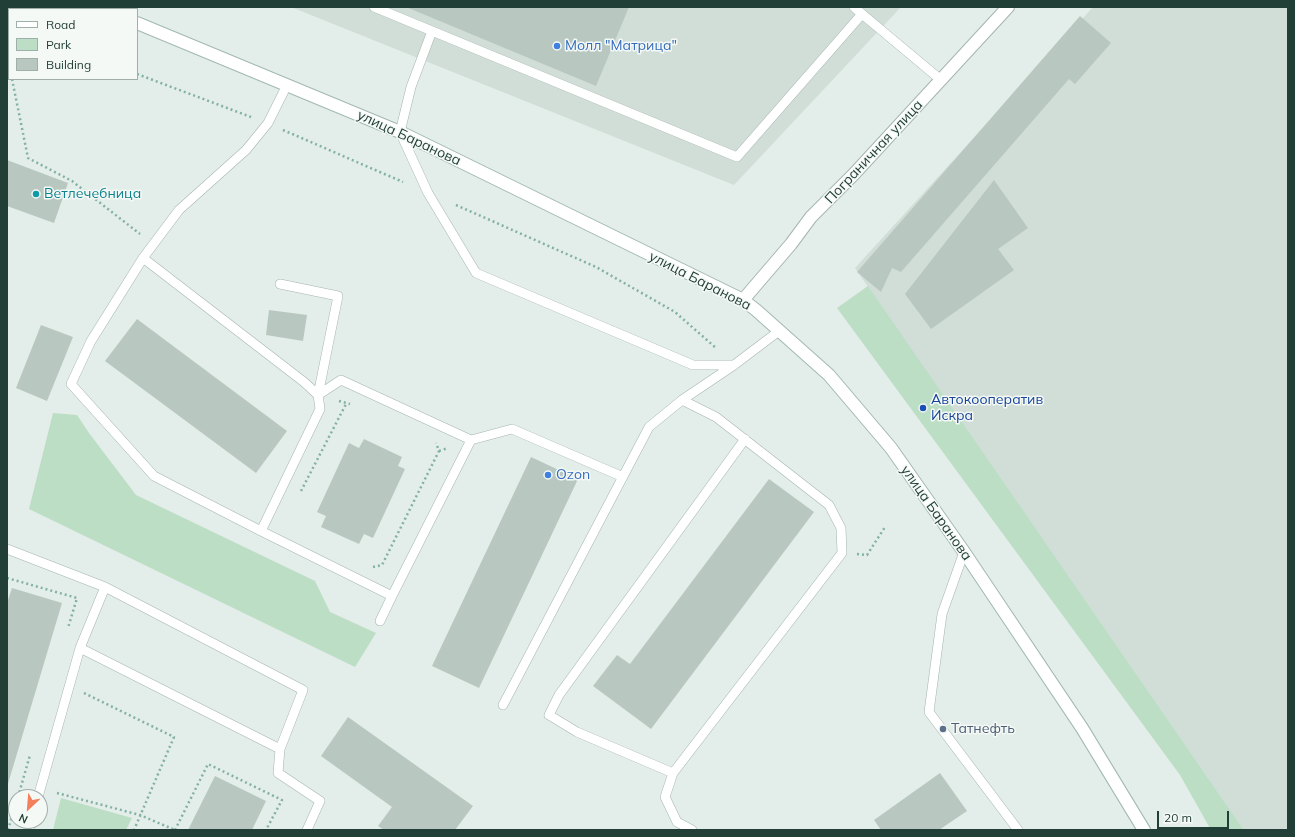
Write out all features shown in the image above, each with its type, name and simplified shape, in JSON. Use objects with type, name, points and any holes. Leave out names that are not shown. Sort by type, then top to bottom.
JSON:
[{"type":"main road","name":"Пограничная улица","points":[[743,300],[791,244],[811,217],[854,174],[1008,7]]},
{"type":"main road","name":"улица Баранова","points":[[138,23],[400,132],[743,300],[756,310],[829,375],[891,448],[964,552],[1082,728],[1144,830]]},
{"type":"lane","points":[[374,7],[737,157],[862,14]]},
{"type":"lane","points":[[854,7],[941,80]]},
{"type":"lane","points":[[432,31],[411,87],[400,132],[428,193],[476,273],[693,365],[734,365]]},
{"type":"lane","points":[[287,85],[268,123],[246,150],[179,210],[153,244],[91,341],[71,384],[154,476],[392,596]]},
{"type":"lane","points":[[143,258],[304,382],[318,395]]},
{"type":"lane","points":[[261,531],[320,409],[318,395],[338,296],[280,284]]},
{"type":"lane","points":[[503,704],[649,427],[682,400],[734,365],[779,331]]},
{"type":"lane","points":[[318,395],[341,380],[471,440],[512,429],[622,477]]},
{"type":"lane","points":[[682,400],[716,417],[829,505],[841,528],[842,553],[672,773],[665,797],[677,822],[692,830]]},
{"type":"lane","points":[[672,773],[577,732],[549,714],[559,695],[745,439]]},
{"type":"lane","points":[[380,621],[471,440]]},
{"type":"lane","points":[[7,549],[105,587],[303,690],[280,749],[278,773],[320,801],[307,830]]},
{"type":"lane","points":[[964,552],[942,614],[929,712],[1018,830]]},
{"type":"lane","points":[[40,789],[80,648],[105,587]]},
{"type":"lane","points":[[80,648],[280,749]]},
{"type":"path","points":[[12,80],[28,158],[72,181],[153,244]]},
{"type":"path","points":[[299,496],[346,404],[352,404]]},
{"type":"path","points":[[371,568],[382,565],[439,451],[435,440]]},
{"type":"path","points":[[842,553],[868,555],[885,527]]},
{"type":"path","points":[[7,578],[77,598],[66,635]]},
{"type":"path","points":[[82,692],[174,737],[134,830]]},
{"type":"path","points":[[20,789],[31,753]]},
{"type":"path","points":[[55,793],[140,815],[175,830],[208,764],[282,800],[266,830]]},
{"type":"shaded area","points":[[291,7],[901,7],[734,185]]},
{"type":"shaded area","points":[[1093,7],[1288,7],[1288,830],[1244,830],[855,268]]},
{"type":"green space","points":[[868,286],[1244,830],[1211,830],[1180,775],[837,308]]},
{"type":"green space","points":[[53,413],[77,415],[136,495],[315,581],[330,612],[376,633],[355,667],[29,509]]},
{"type":"green space","points":[[61,798],[132,818],[126,830],[53,830]]},
{"type":"building","name":"Молл \"Матрица\"","points":[[406,7],[629,7],[596,86]]},
{"type":"building","points":[[1080,16],[1111,43],[1075,84],[1069,79],[901,272],[892,268],[881,292],[857,272]]},
{"type":"building","name":"Ветлечебница","points":[[7,160],[68,183],[54,223],[7,206]]},
{"type":"building","points":[[994,180],[1028,228],[998,249],[1014,270],[931,329],[905,294]]},
{"type":"building","points":[[269,310],[307,315],[303,341],[266,335]]},
{"type":"building","points":[[137,319],[287,431],[256,473],[105,361]]},
{"type":"building","points":[[41,325],[73,337],[47,401],[16,388]]},
{"type":"building","points":[[364,439],[402,457],[398,466],[405,469],[373,538],[364,534],[359,544],[321,527],[326,516],[317,512],[349,443],[359,448]]},
{"type":"building","points":[[531,457],[578,479],[479,688],[432,666]]},
{"type":"building","points":[[769,479],[814,512],[651,729],[593,686],[617,655],[630,664]]},
{"type":"building","points":[[12,588],[62,603],[7,787],[7,603]]},
{"type":"building","points":[[348,717],[473,806],[455,830],[384,830],[378,826],[392,807],[321,756]]},
{"type":"building","points":[[940,773],[967,811],[939,830],[881,830],[874,820]]},
{"type":"building","points":[[215,776],[266,801],[252,830],[188,830]]},
{"type":"place","name":"Молл \"Матрица\"","points":[[557,46]]},
{"type":"place","name":"Ветлечебница","points":[[36,194]]},
{"type":"place","name":"Автокооператив Искра","points":[[923,408]]},
{"type":"place","name":"Ozon","points":[[548,475]]},
{"type":"place","name":"Татнефть","points":[[943,729]]}]
